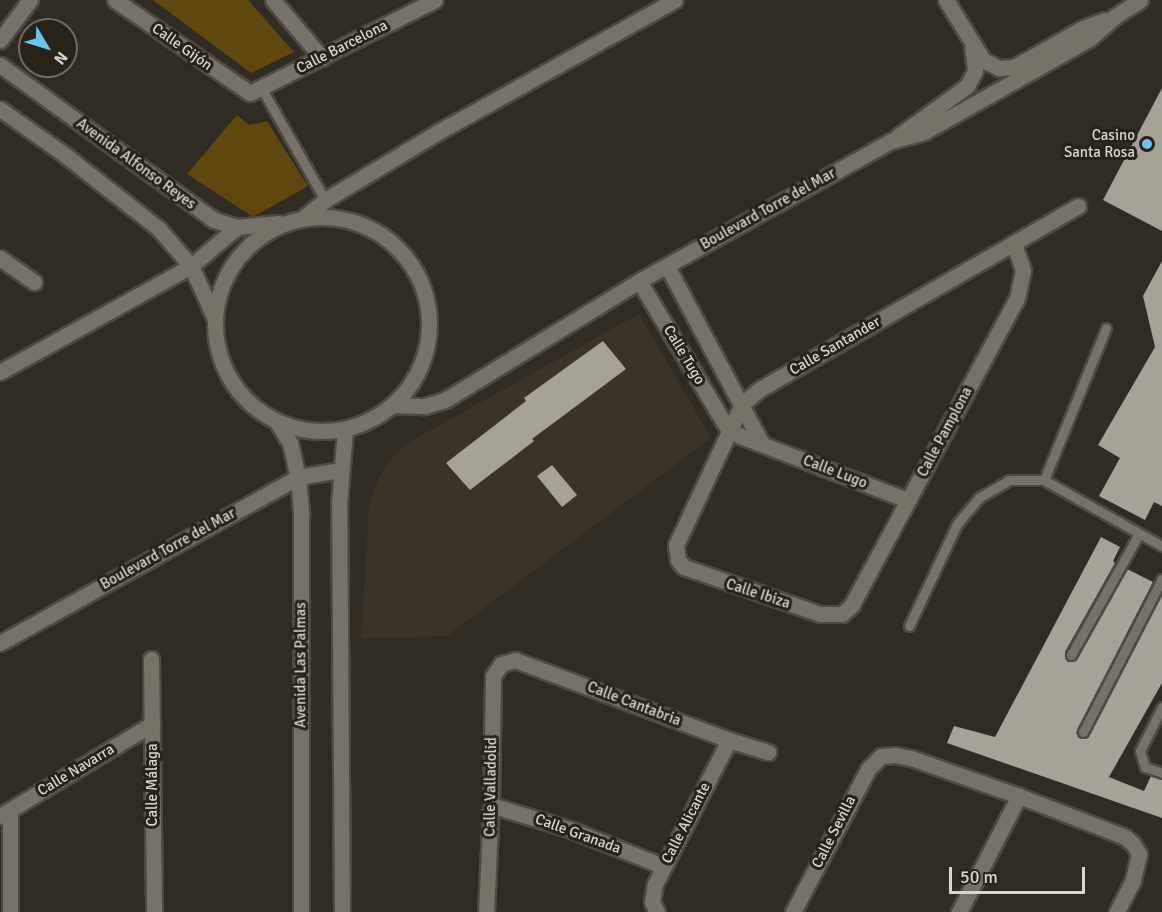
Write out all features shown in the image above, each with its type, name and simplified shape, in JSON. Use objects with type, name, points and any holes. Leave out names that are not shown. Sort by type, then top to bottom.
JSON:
[{"type":"street","points":[[0,40],[30,0]]},
{"type":"street","name":"Calle Gijón","points":[[115,0],[256,91]]},
{"type":"street","points":[[273,0],[322,58]]},
{"type":"street","points":[[303,218],[325,200],[438,132],[675,0]]},
{"type":"street","points":[[946,0],[972,45],[990,65],[1006,69],[1014,67],[1083,28],[1114,17]]},
{"type":"street","name":"Boulevard Torre del Mar","points":[[392,405],[424,406],[445,400],[639,281],[891,141],[924,132],[1089,39],[1114,17],[1140,0]]},
{"type":"street","name":"Calle Barcelona","points":[[256,91],[425,2]]},
{"type":"street","points":[[891,141],[967,86],[975,71],[972,45]]},
{"type":"street","name":"Avenida Alfonso Reyes","points":[[0,65],[214,220],[237,227],[285,223]]},
{"type":"street","points":[[0,109],[65,154],[159,229],[191,266],[215,319]]},
{"type":"street","name":"Calle Santander","points":[[678,560],[676,545],[728,429],[742,404],[760,388],[1078,206]]},
{"type":"street","points":[[334,216],[364,224],[390,240],[411,263],[425,291],[430,322],[422,360],[413,381],[392,405],[370,420],[345,429],[322,431],[299,429],[278,422],[250,405],[230,380],[218,350],[215,319],[221,288],[236,260],[258,238],[285,223],[303,218],[334,216]]},
{"type":"street","points":[[0,372],[191,266],[237,227]]},
{"type":"street","name":"Calle Pamplona","points":[[842,614],[859,595],[1017,298],[1023,270],[1014,243]]},
{"type":"street","points":[[0,258],[34,282]]},
{"type":"street","name":"Calle Tugo","points":[[667,266],[742,404]]},
{"type":"street","name":"Calle Tugo","points":[[639,281],[728,429]]},
{"type":"street","points":[[684,356],[708,342]]},
{"type":"street","points":[[742,404],[762,444]]},
{"type":"street","name":"Avenida Las Palmas","points":[[278,422],[290,443],[298,477],[301,515],[301,912]]},
{"type":"street","points":[[342,912],[341,470],[345,429]]},
{"type":"street","name":"Calle Lugo","points":[[728,429],[908,500]]},
{"type":"street","name":"Boulevard Torre del Mar","points":[[0,643],[298,477],[341,470]]},
{"type":"street","name":"Calle Ibiza","points":[[678,560],[684,567],[694,572],[820,614],[842,614]]},
{"type":"street","name":"Calle Málaga","points":[[152,659],[154,912]]},
{"type":"street","name":"Calle Cantabria","points":[[501,664],[515,660],[729,740],[768,752]]},
{"type":"street","name":"Calle Valladolid","points":[[486,912],[491,805],[493,676],[501,664]]},
{"type":"street","name":"Calle Navarra","points":[[5,813],[152,724]]},
{"type":"street","name":"Calle Alicante","points":[[656,910],[653,894],[663,866],[729,740]]},
{"type":"street","name":"Calle Sevilla","points":[[793,912],[867,769],[881,756],[911,758],[1019,796]]},
{"type":"street","points":[[959,912],[1019,796],[1125,837],[1133,844],[1139,854],[1133,880],[1117,912]]},
{"type":"street","name":"Calle Granada","points":[[491,805],[568,829],[663,866]]},
{"type":"street","points":[[5,813],[10,912]]},
{"type":"lane","points":[[256,91],[325,200]]},
{"type":"lane","points":[[1044,480],[1106,328]]},
{"type":"lane","points":[[909,626],[957,524],[980,497],[1009,480],[1044,480],[1162,546]]},
{"type":"lane","points":[[1071,655],[1139,534]]},
{"type":"lane","points":[[1083,732],[1162,579]]},
{"type":"lane","points":[[1162,707],[1140,751],[1145,767],[1162,773]]},
{"type":"shaded area","points":[[153,0],[248,0],[294,52],[251,73]]},
{"type":"shaded area","points":[[237,115],[249,125],[267,121],[308,186],[253,217],[187,174]]},
{"type":"shaded area","points":[[639,314],[711,438],[447,636],[361,638],[369,507],[377,482],[388,463],[404,445]]},
{"type":"building","name":"Casino Santa Rosa","points":[[1162,88],[1162,231],[1103,200]]},
{"type":"building","points":[[1162,261],[1162,506],[1154,502],[1145,520],[1099,496],[1120,458],[1098,445],[1155,347],[1143,296]]},
{"type":"building","points":[[603,341],[626,369],[532,439],[534,441],[470,490],[446,463],[526,401],[524,398]]},
{"type":"building","points":[[552,465],[577,495],[562,507],[537,476]]},
{"type":"building","points":[[1101,537],[1120,547],[1113,561],[1115,563],[1065,652],[1067,661],[1072,662],[1077,658],[1127,569],[1153,582],[1076,733],[1083,739],[1089,735],[1162,594],[1162,683],[1109,777],[1144,791],[1151,776],[1162,780],[1162,818],[947,743],[954,726],[995,737]]},
{"type":"place","name":"Casino Santa Rosa","points":[[1147,144]]}]
